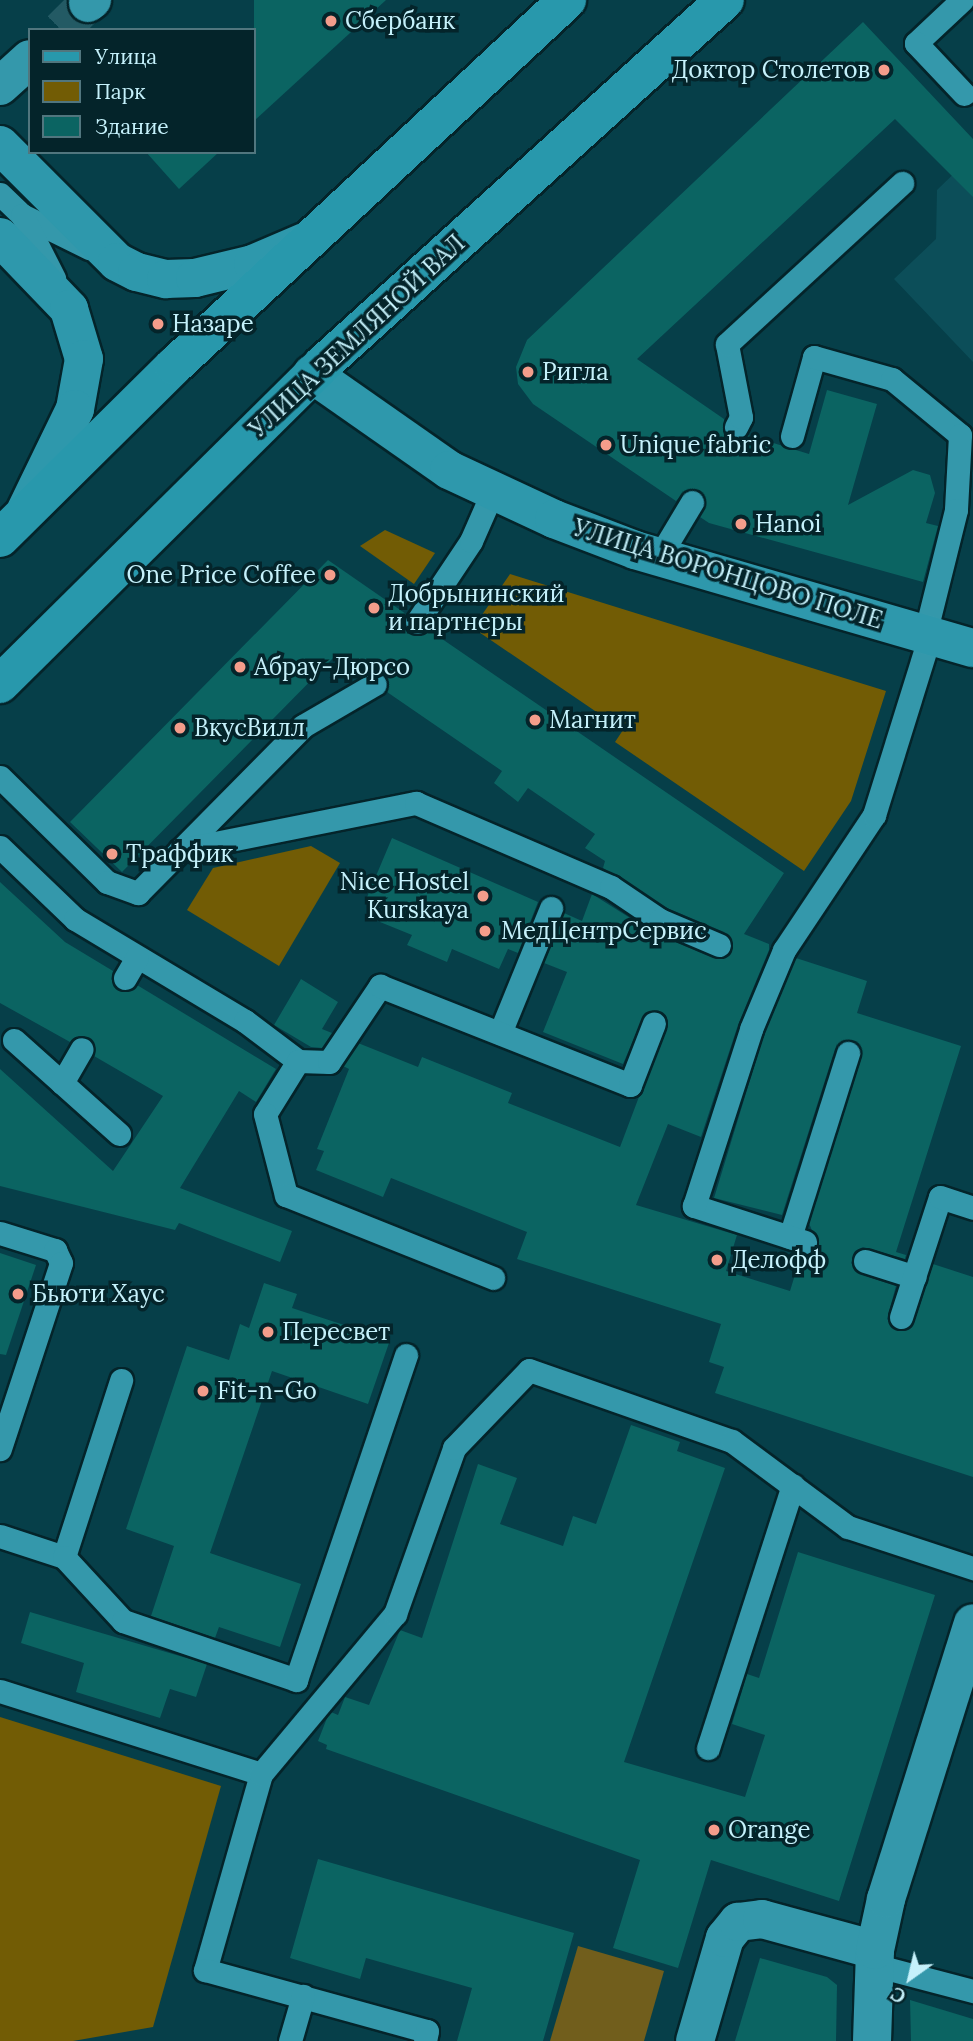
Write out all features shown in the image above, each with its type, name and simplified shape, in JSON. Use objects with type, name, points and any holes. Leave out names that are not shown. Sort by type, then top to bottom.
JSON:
[{"type":"main road","points":[[12,526],[312,238],[567,0]]},
{"type":"main road","name":"УЛИЦА ЗЕМЛЯНОЙ ВАЛ","points":[[0,684],[313,374],[726,0]]},
{"type":"street","points":[[0,86],[28,61]]},
{"type":"street","points":[[0,145],[117,262],[166,279],[195,278],[253,264],[312,238]]},
{"type":"street","points":[[11,226],[69,309],[79,331],[82,382],[75,409],[12,526]]},
{"type":"street","name":"УЛИЦА ВОРОНЦОВО ПОЛЕ","points":[[313,374],[392,433],[493,491],[659,557],[973,648]]},
{"type":"street","points":[[872,2041],[874,1957],[886,1899],[969,1648]]},
{"type":"street","points":[[695,2041],[725,1938],[737,1922],[762,1919],[874,1957]]},
{"type":"lane","points":[[962,0],[916,43],[964,94]]},
{"type":"lane","points":[[736,427],[741,417],[727,344],[902,183]]},
{"type":"lane","points":[[0,194],[11,226],[117,262]]},
{"type":"lane","points":[[792,436],[814,357],[892,379],[960,435],[956,510],[927,635],[874,815],[784,950],[751,1029],[694,1206],[798,1239],[848,1053]]},
{"type":"lane","points":[[417,622],[471,541],[493,491]]},
{"type":"lane","points":[[659,557],[692,502]]},
{"type":"lane","points":[[0,777],[107,882],[138,893],[303,726],[375,684]]},
{"type":"lane","points":[[180,850],[416,803],[611,887],[660,920],[719,945]]},
{"type":"lane","points":[[0,847],[75,919],[244,1021],[298,1061],[329,1062],[380,986],[630,1085],[654,1023]]},
{"type":"lane","points":[[500,1033],[551,908]]},
{"type":"lane","points":[[125,978],[137,957]]},
{"type":"lane","points":[[14,1040],[119,1134]]},
{"type":"lane","points":[[62,1083],[82,1049]]},
{"type":"lane","points":[[298,1061],[265,1114],[286,1195],[493,1278]]},
{"type":"lane","points":[[901,1317],[940,1197],[973,1208]]},
{"type":"lane","points":[[0,1233],[55,1250],[61,1263],[0,1449]]},
{"type":"lane","points":[[865,1261],[915,1277]]},
{"type":"lane","points":[[0,1536],[64,1557],[123,1621],[296,1680],[406,1355]]},
{"type":"lane","points":[[425,2041],[427,2031],[205,1970],[261,1774],[395,1614],[454,1448],[530,1370],[732,1441],[848,1527],[973,1568]]},
{"type":"lane","points":[[64,1557],[121,1380]]},
{"type":"lane","points":[[708,1748],[793,1485]]},
{"type":"lane","points":[[0,1692],[261,1774]]},
{"type":"lane","points":[[874,1957],[973,1991]]},
{"type":"lane","points":[[290,2041],[303,1996]]},
{"type":"shaded area","points":[[973,155],[973,362],[894,279],[936,239],[937,190]]},
{"type":"shaded area","points":[[578,1946],[664,1971],[644,2041],[550,2041]]},
{"type":"green space","points":[[385,530],[435,553],[414,584],[360,546]]},
{"type":"green space","points":[[510,574],[886,691],[851,801],[804,871],[615,742],[623,730],[473,628]]},
{"type":"green space","points":[[311,846],[340,863],[279,966],[187,910],[213,868]]},
{"type":"green space","points":[[0,1717],[221,1786],[153,2027],[73,2041],[0,2041]]},
{"type":"building","points":[[254,0],[386,0],[256,119]]},
{"type":"building","points":[[863,22],[973,139],[973,197],[895,119],[637,359],[724,419],[724,434],[736,441],[747,435],[809,454],[827,390],[877,404],[848,505],[913,470],[930,475],[935,493],[926,523],[938,526],[923,582],[709,523],[700,517],[706,502],[700,490],[686,490],[676,501],[533,404],[518,384],[516,367],[527,340]]},
{"type":"building","points":[[148,154],[217,154],[179,189]]},
{"type":"building","points":[[328,560],[406,614],[403,622],[409,633],[417,636],[429,630],[784,873],[744,934],[769,944],[769,950],[738,1025],[701,1137],[668,1124],[636,1205],[737,1235],[726,1271],[790,1291],[801,1255],[814,1253],[818,1246],[809,1223],[861,1057],[858,1043],[844,1040],[835,1049],[782,1215],[714,1198],[764,1034],[796,958],[867,981],[857,1013],[961,1046],[896,1252],[906,1255],[905,1259],[863,1247],[855,1251],[851,1263],[860,1274],[896,1286],[887,1319],[897,1330],[914,1322],[933,1264],[973,1277],[973,1477],[715,1393],[724,1367],[709,1362],[721,1324],[517,1259],[527,1232],[391,1178],[383,1197],[316,1170],[324,1151],[317,1149],[349,1069],[343,1066],[358,1043],[418,1067],[422,1057],[512,1093],[508,1103],[620,1147],[668,1020],[658,1010],[645,1013],[623,1064],[543,1032],[567,972],[544,963],[564,913],[582,921],[592,894],[654,933],[714,958],[727,957],[733,944],[724,932],[667,908],[603,868],[605,861],[585,848],[595,834],[528,788],[518,802],[494,783],[502,771],[387,692],[389,683],[382,672],[362,675],[335,656],[122,872],[70,822]]},
{"type":"building","points":[[392,838],[538,902],[518,953],[508,949],[499,969],[452,949],[447,962],[407,945],[412,935],[380,922],[385,910],[365,902]]},
{"type":"building","points":[[0,882],[65,942],[113,971],[111,979],[118,990],[126,992],[137,985],[276,1069],[256,1102],[239,1091],[180,1188],[292,1231],[280,1262],[179,1223],[175,1230],[0,1186],[0,1069],[113,1171],[163,1096],[94,1056],[94,1043],[88,1037],[76,1037],[70,1042],[0,1003]]},
{"type":"building","points":[[301,979],[338,1002],[322,1029],[332,1033],[322,1048],[311,1047],[274,1025]]},
{"type":"building","points":[[0,1253],[36,1265],[6,1355],[0,1354]]},
{"type":"building","points":[[264,1283],[297,1294],[292,1308],[390,1340],[368,1404],[272,1371],[210,1553],[301,1584],[280,1647],[219,1627],[215,1638],[151,1616],[174,1546],[126,1529],[187,1346],[229,1360],[240,1324],[249,1328]]},
{"type":"building","points":[[631,1425],[680,1442],[677,1451],[725,1468],[624,1762],[745,1797],[765,1735],[732,1724],[747,1674],[759,1678],[798,1552],[935,1595],[839,1901],[711,1860],[678,1968],[613,1948],[640,1860],[326,1749],[327,1745],[318,1741],[327,1718],[331,1712],[338,1715],[345,1697],[369,1705],[400,1630],[422,1638],[478,1464],[517,1478],[500,1524],[563,1546],[573,1516],[596,1524]]},
{"type":"building","points":[[30,1612],[207,1664],[196,1697],[170,1689],[160,1718],[76,1692],[84,1663],[21,1643]]},
{"type":"building","points":[[318,1859],[574,1933],[543,2041],[457,2041],[472,1988],[366,1958],[360,1979],[290,1958]]},
{"type":"building","points":[[760,1958],[827,1977],[837,1985],[836,2041],[735,2041]]},
{"type":"building","points":[[910,2000],[973,2019],[973,2041],[911,2041]]},
{"type":"tunnel","points":[[63,28],[88,3]]},
{"type":"place","name":"Сбербанк","points":[[331,21]]},
{"type":"place","name":"Доктор Столетов","points":[[884,70]]},
{"type":"place","name":"Назаре","points":[[158,324]]},
{"type":"place","name":"Ригла","points":[[528,372]]},
{"type":"place","name":"Unique fabric","points":[[606,445]]},
{"type":"place","name":"Hanoi","points":[[741,524]]},
{"type":"place","name":"One Price Coffee","points":[[330,575]]},
{"type":"place","name":"Добрынинский и партнеры","points":[[374,608]]},
{"type":"place","name":"Абрау-Дюрсо","points":[[240,667]]},
{"type":"place","name":"Магнит","points":[[535,720]]},
{"type":"place","name":"ВкусВилл","points":[[180,728]]},
{"type":"place","name":"Траффик","points":[[112,854]]},
{"type":"place","name":"Nice Hostel Kurskaya","points":[[483,896]]},
{"type":"place","name":"МедЦентрСервис","points":[[485,931]]},
{"type":"place","name":"Делофф","points":[[717,1260]]},
{"type":"place","name":"Бьюти Хаус","points":[[18,1294]]},
{"type":"place","name":"Пересвет","points":[[268,1332]]},
{"type":"place","name":"Fit-n-Go","points":[[203,1391]]},
{"type":"place","name":"Orange","points":[[714,1830]]}]
